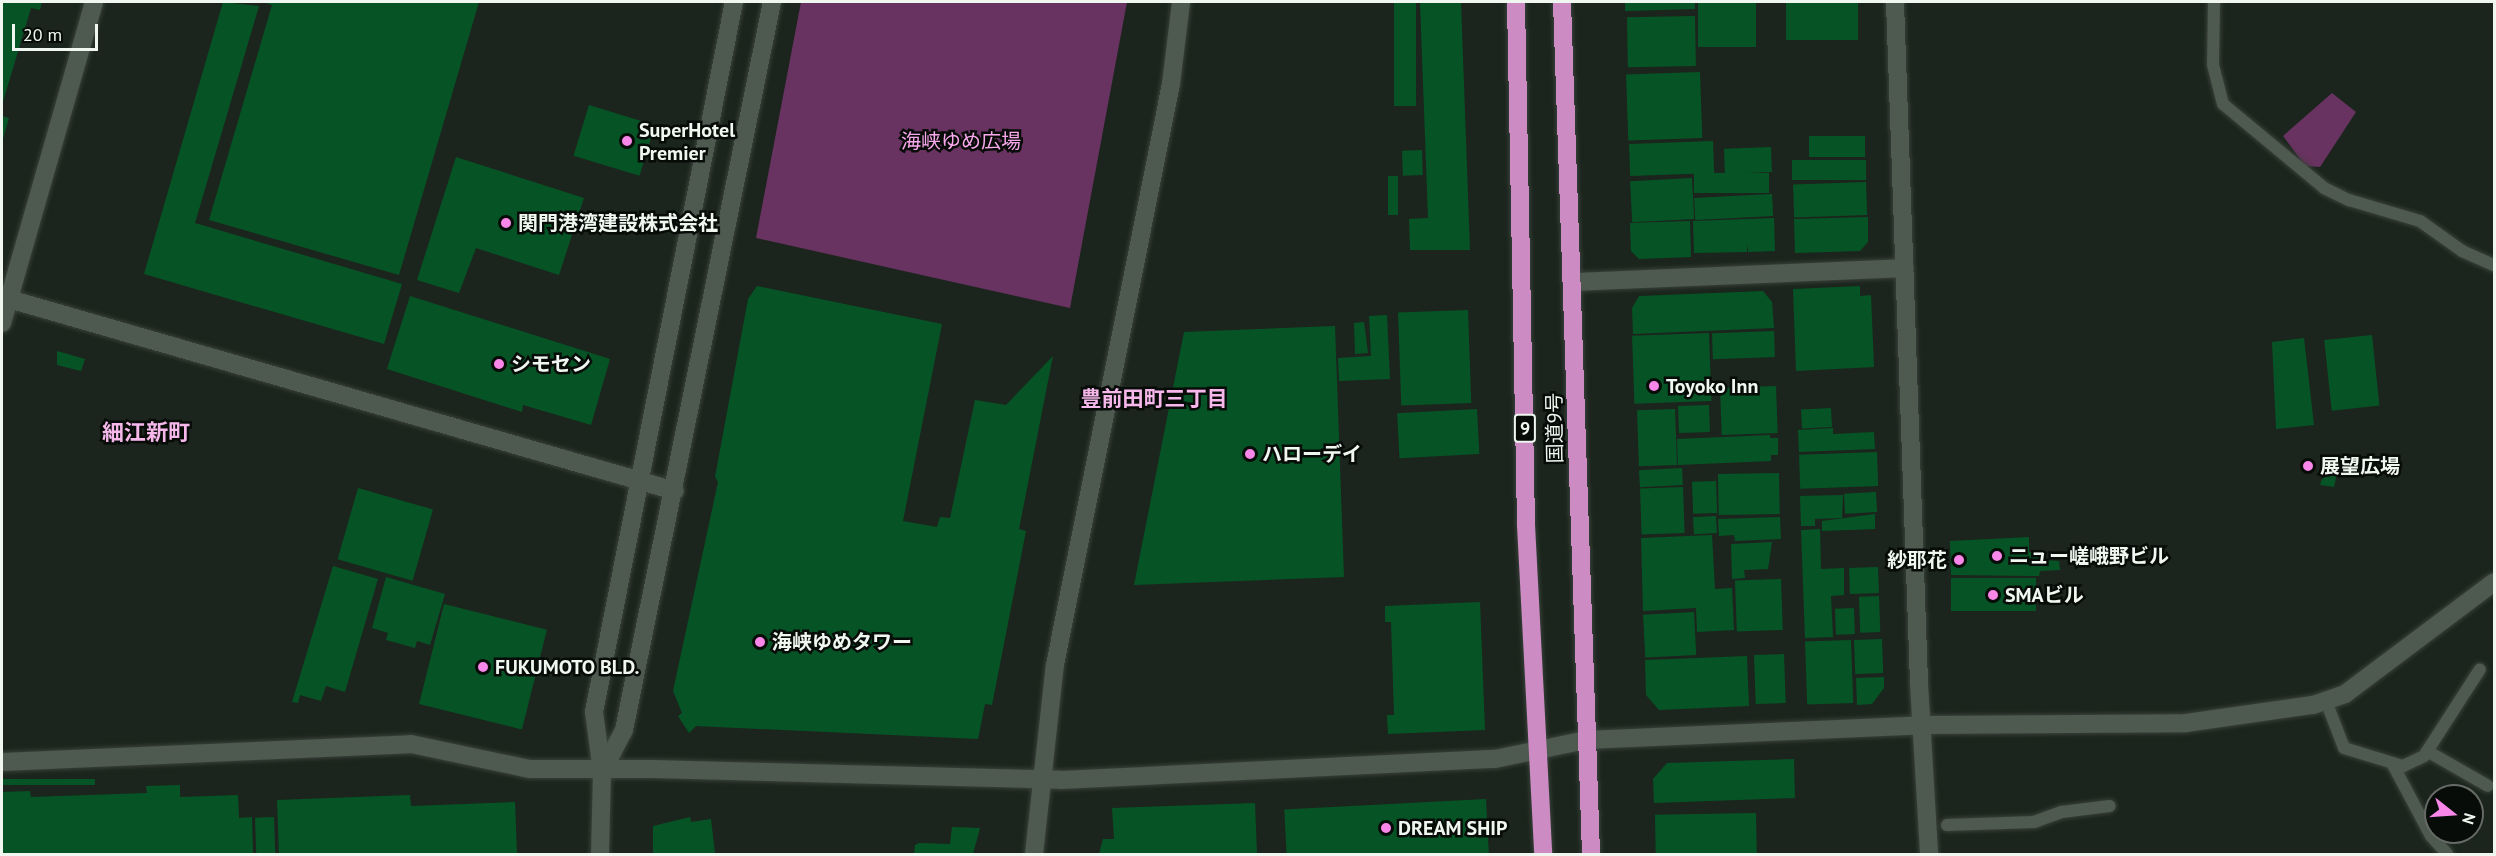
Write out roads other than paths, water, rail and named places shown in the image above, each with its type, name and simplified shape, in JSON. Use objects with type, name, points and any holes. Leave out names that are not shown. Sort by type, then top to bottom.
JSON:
[{"type":"highway","name":"国道9号","points":[[1516,2],[1526,525],[1543,855]]},
{"type":"highway","name":"国道9号","points":[[1562,2],[1574,282],[1586,740],[1592,855]]},
{"type":"street","points":[[2,323],[94,2]]},
{"type":"street","points":[[600,855],[602,772],[594,712],[734,2]]},
{"type":"street","points":[[602,772],[624,730],[675,491],[772,2]]},
{"type":"street","points":[[1034,855],[1040,779],[1055,665],[1171,84],[1181,2]]},
{"type":"street","points":[[1894,2],[1919,684],[1924,725],[1929,855]]},
{"type":"street","points":[[1574,282],[1905,268]]},
{"type":"street","points":[[9,299],[675,491]]},
{"type":"street","points":[[2,762],[411,744],[530,769],[602,772],[653,769],[1040,779],[1495,759],[1538,753],[1586,740],[1924,725],[2186,723],[2326,701],[2345,694],[2371,676],[2410,642],[2494,582]]},
{"type":"lane","points":[[2214,2],[2213,65],[2223,104],[2324,188],[2349,200],[2420,221],[2462,251],[2494,265]]},
{"type":"lane","points":[[2326,701],[2344,748],[2392,763],[2414,762],[2427,751],[2480,669]]},
{"type":"lane","points":[[2427,751],[2488,786]]},
{"type":"lane","points":[[2392,763],[2431,836],[2448,855]]},
{"type":"lane","points":[[1947,825],[2034,822],[2062,812],[2110,806]]},
{"type":"place","name":"SuperHotel Premier","points":[[627,141]]},
{"type":"place","name":"関門港湾建設株式会社","points":[[506,223]]},
{"type":"place","name":"シモセン","points":[[499,364]]},
{"type":"place","name":"Toyoko Inn","points":[[1654,386]]},
{"type":"place","name":"ハローデイ","points":[[1250,454]]},
{"type":"place","name":"展望広場","points":[[2308,466]]},
{"type":"place","name":"ニュー嵯峨野ビル","points":[[1997,556]]},
{"type":"place","name":"紗耶花","points":[[1959,560]]},
{"type":"place","name":"SMAビル","points":[[1993,595]]},
{"type":"place","name":"海峡ゆめタワー","points":[[760,642]]},
{"type":"place","name":"FUKUMOTO BLD.","points":[[483,667]]},
{"type":"place","name":"DREAM SHIP","points":[[1386,828]]},
{"type":"district","name":"豊前田町三丁目","points":[[1154,399]]},
{"type":"district","name":"細江新町","points":[[146,433]]},
{"type":"park label","name":"海峡ゆめ広場","points":[[961,141]]}]
